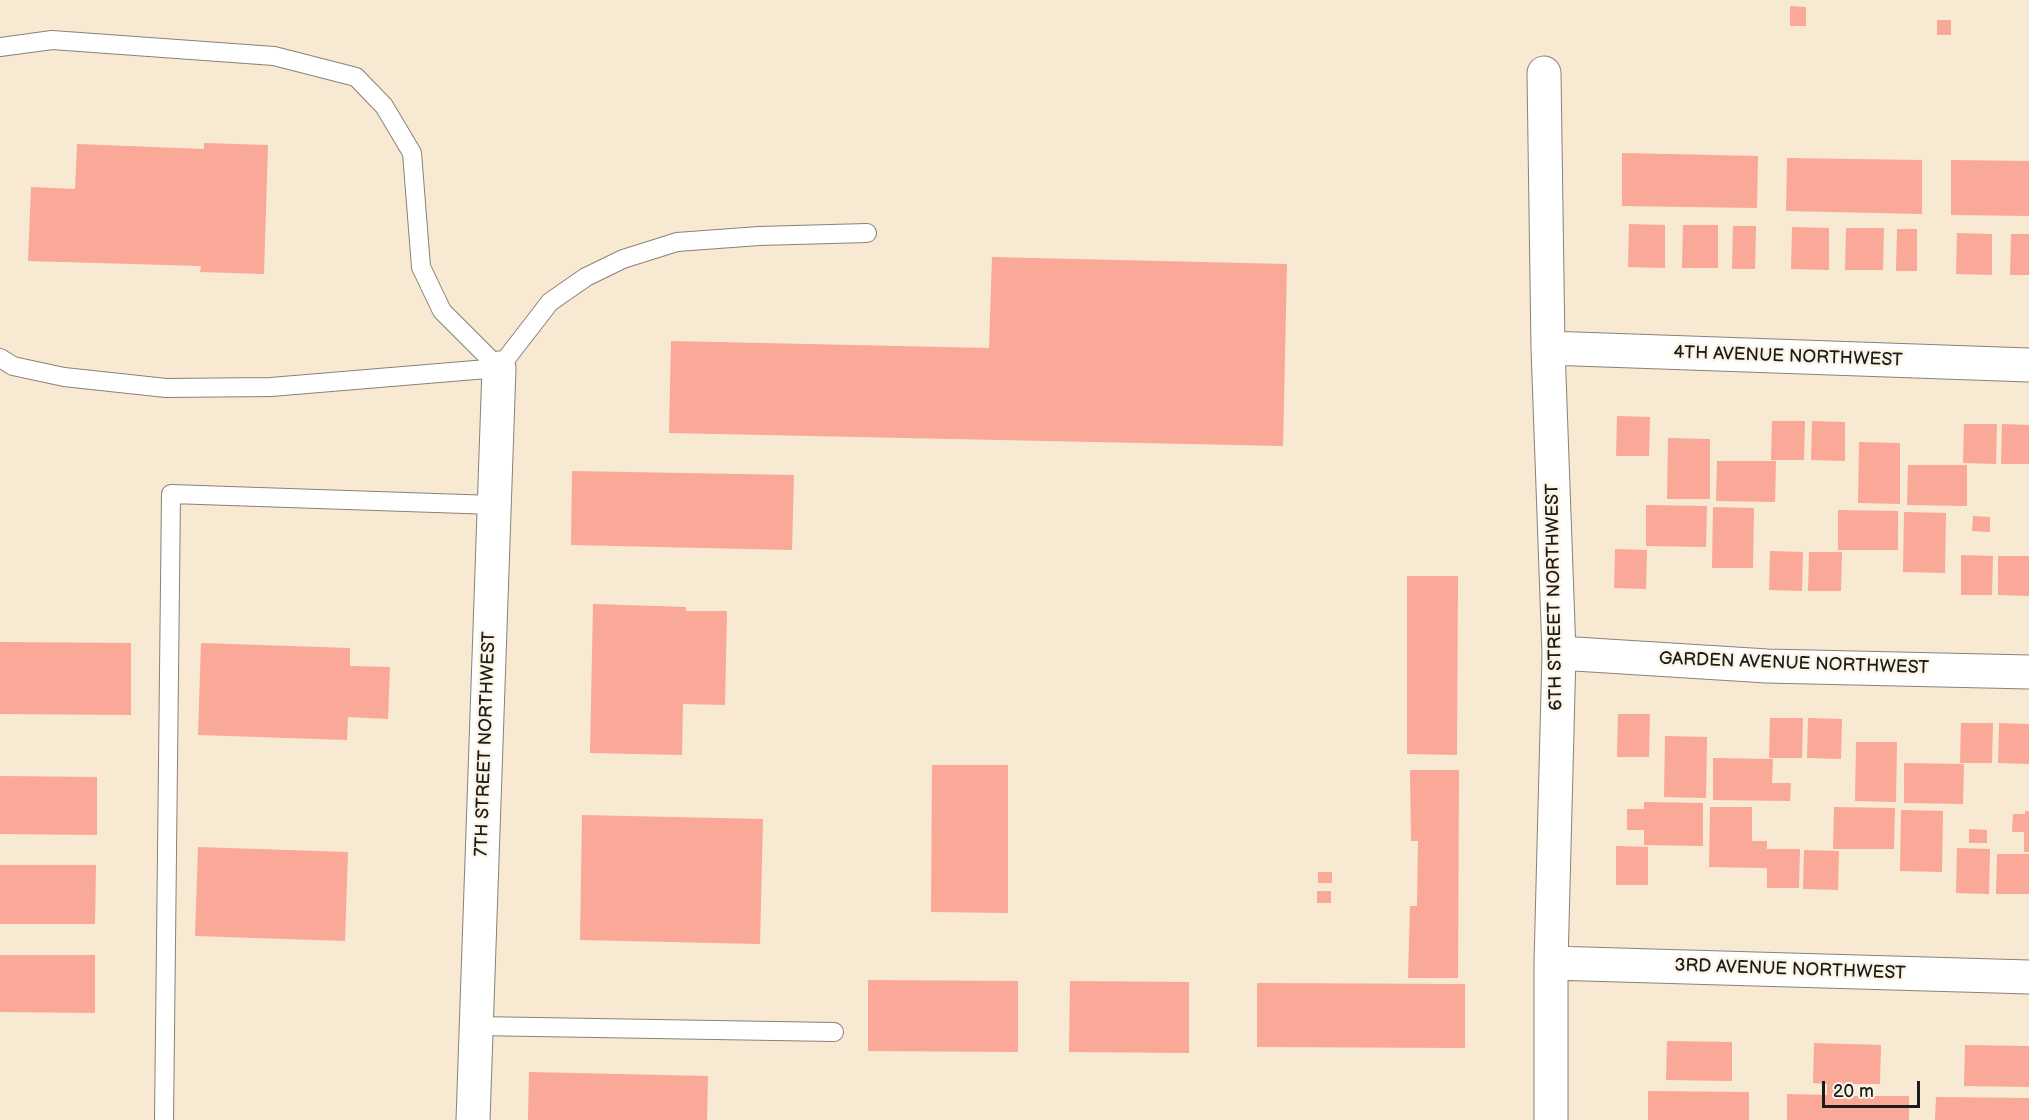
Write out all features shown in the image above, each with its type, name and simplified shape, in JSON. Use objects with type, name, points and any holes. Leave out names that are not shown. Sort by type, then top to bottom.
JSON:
[{"type":"street","name":"6TH STREET NORTHWEST","points":[[1544,73],[1548,348],[1559,653],[1551,963],[1551,1120]]},
{"type":"street","name":"4TH AVENUE NORTHWEST","points":[[1548,348],[2029,365]]},
{"type":"street","name":"7TH STREET NORTHWEST","points":[[473,1120],[499,368]]},
{"type":"street","name":"GARDEN AVENUE NORTHWEST","points":[[1559,653],[1767,666],[2029,672]]},
{"type":"street","name":"3RD AVENUE NORTHWEST","points":[[1551,963],[2029,977]]},
{"type":"lane","points":[[0,47],[52,40],[267,55],[356,78],[384,106],[412,153],[421,267],[442,311],[499,368]]},
{"type":"lane","points":[[0,358],[13,366],[64,377],[166,388],[271,387],[499,368],[550,302],[586,277],[623,259],[677,242],[759,236],[867,233]]},
{"type":"lane","points":[[164,1120],[171,494],[494,505]]},
{"type":"lane","points":[[476,1026],[834,1032]]},
{"type":"building","points":[[1790,6],[1806,7],[1806,26],[1790,26]]},
{"type":"building","points":[[1937,20],[1951,20],[1951,35],[1937,35]]},
{"type":"building","points":[[204,143],[268,145],[264,274],[200,272],[201,266],[28,261],[31,187],[75,189],[77,144],[204,149]]},
{"type":"building","points":[[1622,153],[1758,156],[1757,208],[1622,206]]},
{"type":"building","points":[[1787,158],[1922,160],[1922,214],[1786,211]]},
{"type":"building","points":[[1951,160],[2029,161],[2029,216],[1951,215]]},
{"type":"building","points":[[1629,224],[1665,225],[1665,268],[1628,267]]},
{"type":"building","points":[[1683,225],[1718,225],[1718,268],[1682,268]]},
{"type":"building","points":[[1733,226],[1756,226],[1755,269],[1732,269]]},
{"type":"building","points":[[1792,227],[1829,228],[1829,270],[1791,269]]},
{"type":"building","points":[[1846,228],[1884,228],[1883,270],[1845,270]]},
{"type":"building","points":[[1897,229],[1917,229],[1917,271],[1896,271]]},
{"type":"building","points":[[1957,233],[1992,234],[1992,275],[1956,274]]},
{"type":"building","points":[[2011,234],[2029,234],[2029,275],[2010,275]]},
{"type":"building","points":[[992,257],[1287,264],[1283,446],[669,433],[671,341],[989,348]]},
{"type":"building","points":[[1617,416],[1650,417],[1649,456],[1616,456]]},
{"type":"building","points":[[1772,421],[1805,421],[1804,460],[1771,460]]},
{"type":"building","points":[[1812,421],[1845,422],[1845,461],[1811,460]]},
{"type":"building","points":[[1964,424],[1997,424],[1996,464],[1963,463]]},
{"type":"building","points":[[2002,424],[2029,425],[2029,464],[2001,464]]},
{"type":"building","points":[[1668,438],[1710,439],[1710,499],[1667,499]]},
{"type":"building","points":[[1859,442],[1900,443],[1900,504],[1858,503]]},
{"type":"building","points":[[1717,461],[1776,461],[1775,502],[1716,501]]},
{"type":"building","points":[[1908,465],[1967,465],[1967,506],[1907,505]]},
{"type":"building","points":[[572,471],[794,475],[792,550],[571,545]]},
{"type":"building","points":[[1646,505],[1707,506],[1706,547],[1646,546]]},
{"type":"building","points":[[1713,507],[1754,508],[1753,568],[1712,568]]},
{"type":"building","points":[[1838,510],[1898,511],[1898,550],[1838,550]]},
{"type":"building","points":[[1904,512],[1946,513],[1945,573],[1903,572]]},
{"type":"building","points":[[1973,516],[1990,517],[1990,532],[1972,531]]},
{"type":"building","points":[[1615,549],[1647,550],[1646,589],[1614,588]]},
{"type":"building","points":[[1770,551],[1803,552],[1802,591],[1769,590]]},
{"type":"building","points":[[1809,552],[1842,552],[1841,591],[1808,591]]},
{"type":"building","points":[[1961,555],[1993,556],[1992,595],[1961,595]]},
{"type":"building","points":[[1998,556],[2029,556],[2029,596],[1998,595]]},
{"type":"building","points":[[1407,576],[1458,576],[1457,755],[1407,754]]},
{"type":"building","points":[[593,604],[686,607],[686,611],[727,611],[725,705],[683,704],[682,755],[590,753]]},
{"type":"building","points":[[0,642],[131,643],[131,715],[0,714]]},
{"type":"building","points":[[201,643],[350,648],[350,666],[390,667],[388,719],[348,717],[347,740],[198,735]]},
{"type":"building","points":[[1618,714],[1650,714],[1649,757],[1617,757]]},
{"type":"building","points":[[1770,718],[1803,718],[1802,758],[1769,758]]},
{"type":"building","points":[[1808,718],[1842,719],[1841,759],[1807,758]]},
{"type":"building","points":[[1961,723],[1993,723],[1992,763],[1960,763]]},
{"type":"building","points":[[1999,723],[2029,724],[2029,764],[1998,763]]},
{"type":"building","points":[[1665,736],[1707,737],[1706,798],[1664,797]]},
{"type":"building","points":[[1856,742],[1897,742],[1896,802],[1855,801]]},
{"type":"building","points":[[1713,758],[1773,759],[1772,783],[1791,783],[1790,801],[1713,800]]},
{"type":"building","points":[[1904,763],[1964,764],[1963,804],[1904,803]]},
{"type":"building","points":[[932,765],[1008,765],[1008,913],[931,912]]},
{"type":"building","points":[[1410,770],[1459,770],[1458,978],[1408,978],[1410,906],[1417,906],[1418,841],[1411,841]]},
{"type":"building","points":[[0,776],[97,777],[97,835],[0,834]]},
{"type":"building","points":[[1644,802],[1703,803],[1703,846],[1644,845],[1644,830],[1627,830],[1627,809],[1644,809]]},
{"type":"building","points":[[1710,807],[1752,807],[1752,841],[1767,841],[1767,849],[1800,849],[1799,888],[1767,888],[1767,868],[1709,867]]},
{"type":"building","points":[[1834,807],[1895,808],[1894,849],[1833,849]]},
{"type":"building","points":[[1901,810],[1943,811],[1942,872],[1900,871]]},
{"type":"building","points":[[2025,811],[2029,811],[2029,852],[2024,852],[2024,832],[2012,832],[2013,814],[2025,814]]},
{"type":"building","points":[[582,815],[763,819],[760,944],[580,940]]},
{"type":"building","points":[[1969,829],[1987,830],[1987,843],[1969,843]]},
{"type":"building","points":[[1616,846],[1648,847],[1648,885],[1616,885]]},
{"type":"building","points":[[198,847],[348,852],[345,941],[195,936]]},
{"type":"building","points":[[1957,848],[1990,849],[1989,894],[1956,893]]},
{"type":"building","points":[[1804,850],[1839,851],[1838,890],[1803,889]]},
{"type":"building","points":[[1997,854],[2029,854],[2029,894],[1996,894]]},
{"type":"building","points":[[0,865],[96,865],[95,924],[0,924]]},
{"type":"building","points":[[1318,872],[1332,872],[1332,883],[1318,883]]},
{"type":"building","points":[[1317,891],[1331,891],[1331,903],[1317,903]]},
{"type":"building","points":[[0,955],[95,955],[95,1013],[0,1012]]},
{"type":"building","points":[[868,980],[1018,981],[1018,1052],[868,1051]]},
{"type":"building","points":[[1070,981],[1189,982],[1189,1053],[1069,1052]]},
{"type":"building","points":[[1257,983],[1465,984],[1465,1048],[1257,1047]]},
{"type":"building","points":[[1667,1041],[1732,1042],[1732,1081],[1666,1080]]},
{"type":"building","points":[[1814,1043],[1881,1045],[1880,1084],[1846,1084],[1846,1096],[1909,1096],[1909,1120],[1787,1120],[1787,1094],[1827,1095],[1827,1084],[1813,1083]]},
{"type":"building","points":[[1965,1045],[2029,1046],[2029,1087],[1964,1086]]},
{"type":"building","points":[[529,1072],[708,1076],[707,1120],[528,1120]]},
{"type":"building","points":[[1648,1091],[1749,1092],[1749,1120],[1648,1120]]},
{"type":"building","points":[[1936,1097],[2029,1098],[2029,1120],[1935,1120]]}]
